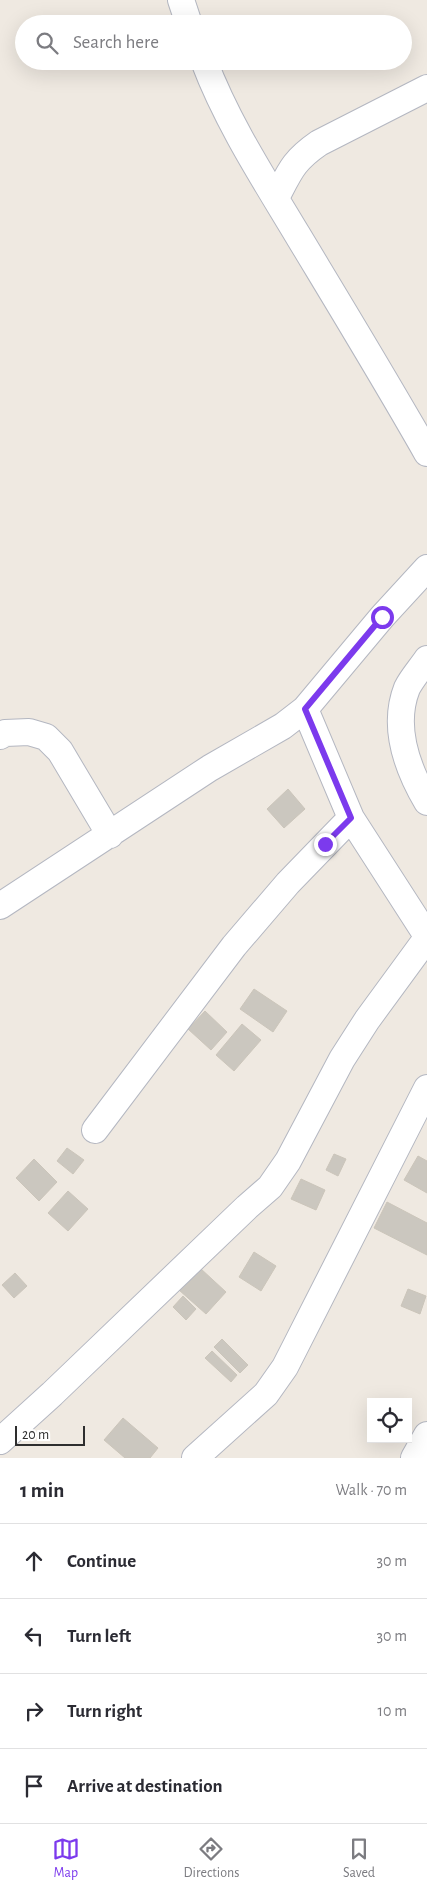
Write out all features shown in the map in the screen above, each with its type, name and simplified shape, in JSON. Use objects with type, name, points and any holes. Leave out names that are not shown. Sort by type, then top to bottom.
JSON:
[{"type":"street","points":[[181,0],[186,15]]},
{"type":"street","points":[[207,70],[235,129],[385,378],[427,453]]},
{"type":"street","points":[[276,198],[294,164],[304,153],[319,143],[427,88]]},
{"type":"street","points":[[0,906],[210,768],[283,726],[305,709],[382,617],[427,568]]},
{"type":"street","points":[[427,659],[408,686],[401,711],[402,736],[406,757],[427,802]]},
{"type":"street","points":[[0,1441],[270,1187],[288,1161],[342,1059],[367,1020],[427,937],[351,818],[305,709]]},
{"type":"street","points":[[2,734],[29,732],[46,737],[60,751],[110,835]]},
{"type":"street","points":[[95,1130],[234,946],[288,883],[351,818]]},
{"type":"street","points":[[195,1458],[266,1394],[285,1367],[427,1088]]},
{"type":"street","points":[[414,1458],[427,1435]]},
{"type":"building","points":[[288,789],[305,809],[284,828],[267,809]]},
{"type":"building","points":[[254,989],[287,1011],[273,1032],[240,1009]]},
{"type":"building","points":[[205,1011],[227,1032],[211,1050],[188,1029]]},
{"type":"building","points":[[242,1024],[261,1040],[234,1071],[216,1055]]},
{"type":"building","points":[[67,1148],[84,1160],[73,1174],[57,1161]]},
{"type":"building","points":[[334,1154],[346,1159],[338,1176],[326,1170]]},
{"type":"building","points":[[418,1156],[427,1161],[427,1193],[404,1180]]},
{"type":"building","points":[[34,1159],[57,1182],[39,1201],[16,1178]]},
{"type":"building","points":[[301,1179],[325,1190],[316,1210],[291,1199]]},
{"type":"building","points":[[68,1191],[88,1209],[68,1231],[48,1213]]},
{"type":"building","points":[[387,1202],[427,1223],[427,1255],[374,1228]]},
{"type":"building","points":[[254,1252],[276,1266],[261,1291],[239,1277]]},
{"type":"building","points":[[200,1268],[226,1292],[206,1314],[179,1290]]},
{"type":"building","points":[[15,1273],[27,1286],[14,1298],[2,1285]]},
{"type":"building","points":[[408,1289],[426,1296],[420,1314],[401,1306]]},
{"type":"building","points":[[183,1296],[196,1309],[186,1320],[173,1307]]},
{"type":"building","points":[[222,1339],[248,1365],[240,1373],[214,1347]]},
{"type":"building","points":[[212,1351],[237,1375],[231,1382],[205,1358]]},
{"type":"building","points":[[123,1418],[158,1448],[150,1458],[125,1458],[104,1440]]},
{"type":"route","points":[[325,844],[351,818],[305,709],[382,617]]}]
